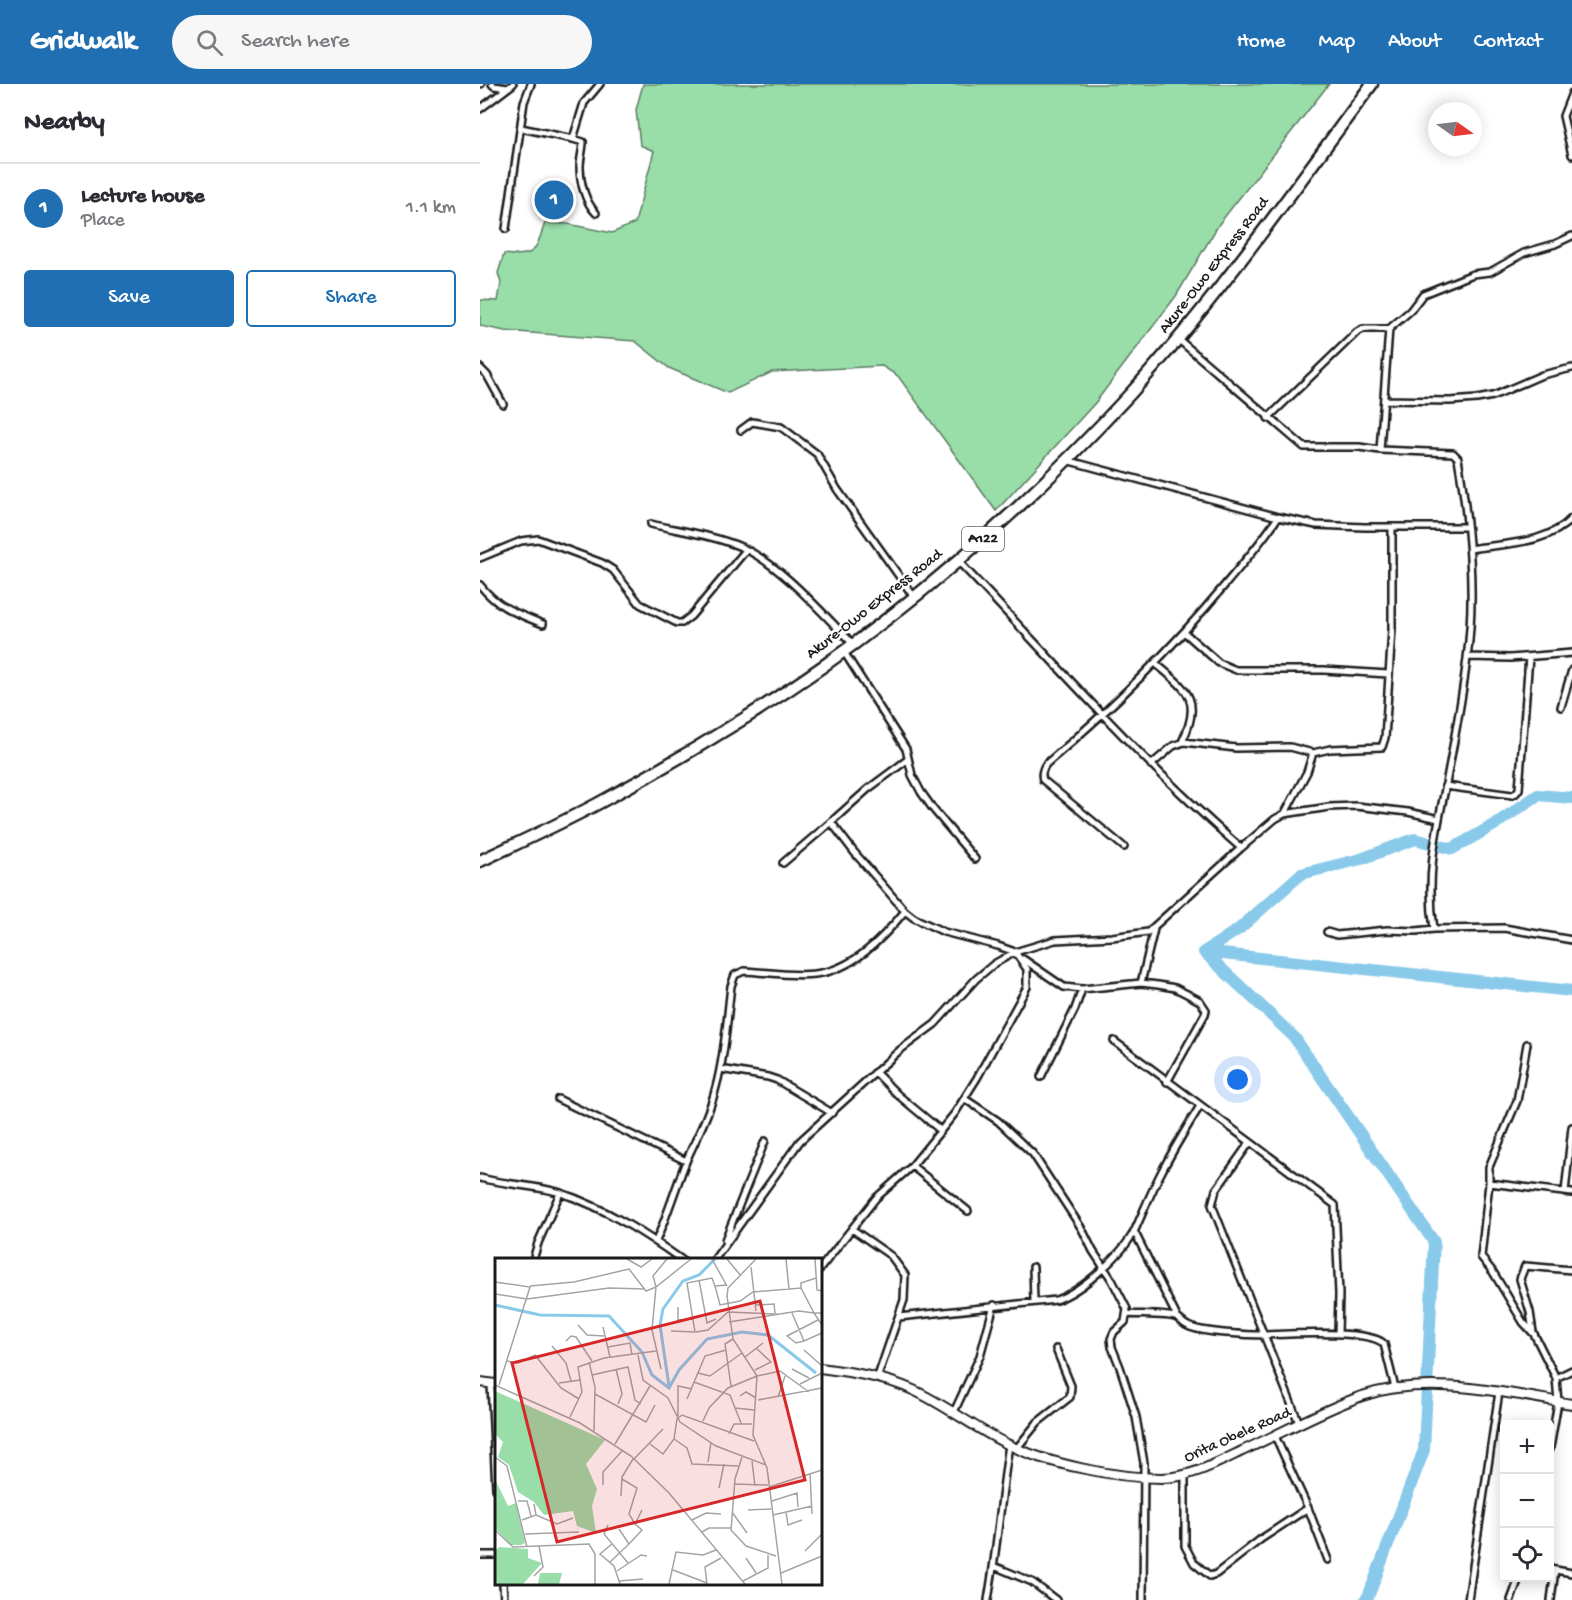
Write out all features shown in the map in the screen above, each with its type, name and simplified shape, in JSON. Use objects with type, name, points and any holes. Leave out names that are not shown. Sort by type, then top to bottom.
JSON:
[{"type":"highway","name":"Akure-Owo Express Road","points":[[480,861],[597,804],[746,717],[843,651],[958,560],[1031,496],[1132,392],[1178,339],[1252,246],[1372,84]]},
{"type":"main road","name":"Orita Obele Road","points":[[822,1368],[877,1379],[911,1389],[1008,1445],[1078,1466],[1145,1478],[1185,1475],[1219,1462],[1299,1423],[1362,1396],[1395,1388],[1426,1385],[1499,1392],[1572,1404]]},
{"type":"main road","points":[[480,1382],[494,1384]]},
{"type":"street","points":[[492,84],[511,86]]},
{"type":"street","points":[[506,229],[524,102],[531,84]]},
{"type":"street","points":[[573,138],[584,103],[600,84]]},
{"type":"street","points":[[480,109],[511,86]]},
{"type":"street","points":[[1572,93],[1563,116],[1572,154]]},
{"type":"street","points":[[521,129],[581,141],[583,145],[581,179],[590,207],[596,213]]},
{"type":"street","points":[[1268,418],[1357,332],[1364,329],[1389,329],[1410,311],[1423,294],[1473,274],[1490,272],[1524,252],[1556,244],[1572,236]]},
{"type":"street","points":[[1380,450],[1389,329]]},
{"type":"street","points":[[1178,339],[1304,447],[1359,447],[1455,454],[1462,483],[1470,549],[1471,591],[1468,657],[1431,857],[1434,929]]},
{"type":"street","points":[[480,368],[487,375],[503,404]]},
{"type":"street","points":[[1384,400],[1477,399],[1493,396],[1542,375],[1572,368]]},
{"type":"street","points":[[741,430],[752,422],[772,424],[786,430],[817,454],[837,489],[914,597]]},
{"type":"street","points":[[1066,460],[1278,517],[1316,525],[1467,526]]},
{"type":"street","points":[[1124,847],[1043,780],[1041,775],[1046,764],[1103,715],[1185,633],[1264,538],[1278,517]]},
{"type":"street","points":[[1470,549],[1541,537],[1553,533],[1572,518]]},
{"type":"street","points":[[651,524],[728,542],[746,549],[768,563],[852,644]]},
{"type":"street","points":[[1151,765],[1173,746],[1182,742],[1236,748],[1295,747],[1313,753],[1330,749],[1382,747],[1385,738],[1392,629],[1392,527]]},
{"type":"street","points":[[480,558],[528,538],[546,542],[602,563],[613,570],[640,604],[677,624],[691,616],[746,549]]},
{"type":"street","points":[[958,560],[1151,765],[1241,848]]},
{"type":"street","points":[[480,585],[501,607],[543,624]]},
{"type":"street","points":[[1185,633],[1220,663],[1236,670],[1323,670],[1388,674]]},
{"type":"street","points":[[843,651],[906,749],[907,760],[921,792],[975,859]]},
{"type":"street","points":[[1468,657],[1529,657],[1552,653],[1572,653]]},
{"type":"street","points":[[1445,786],[1516,794],[1519,789],[1529,657]]},
{"type":"street","points":[[1155,663],[1183,687],[1188,695],[1192,716],[1182,742]]},
{"type":"street","points":[[1561,708],[1572,670]]},
{"type":"street","points":[[1284,814],[1302,781],[1313,753]]},
{"type":"street","points":[[783,864],[868,789],[907,760]]},
{"type":"street","points":[[716,1258],[800,1141],[900,1050],[935,1024],[980,974],[1015,952],[1055,940],[1148,932],[1241,848],[1284,814],[1329,807],[1356,806],[1408,812],[1439,819]]},
{"type":"street","points":[[831,822],[905,911],[921,922],[944,932],[1015,952],[1064,987],[1082,989],[1140,983],[1175,988],[1200,1001],[1206,1010],[1167,1082]]},
{"type":"street","points":[[656,1241],[707,1115],[720,1069],[731,986],[735,975],[744,971],[806,975],[833,970],[857,957],[880,940],[905,911]]},
{"type":"street","points":[[1140,983],[1154,928]]},
{"type":"street","points":[[1327,932],[1337,935],[1364,931],[1504,928],[1572,940]]},
{"type":"street","points":[[822,1266],[887,1187],[912,1166],[965,1100],[1028,987],[1027,969],[1020,957]]},
{"type":"street","points":[[1041,1077],[1075,1009],[1082,989]]},
{"type":"street","points":[[1114,1041],[1335,1205],[1339,1294],[1338,1334]]},
{"type":"street","points":[[1527,1044],[1517,1101],[1489,1167],[1482,1257],[1534,1334],[1556,1378],[1558,1402],[1554,1425]]},
{"type":"street","points":[[720,1069],[777,1080],[832,1113]]},
{"type":"street","points":[[875,1072],[898,1095],[940,1130]]},
{"type":"street","points":[[558,1099],[687,1161]]},
{"type":"street","points":[[965,1100],[998,1121],[1033,1154],[1074,1215],[1127,1309],[1125,1322],[1114,1332],[1112,1347],[1136,1417],[1143,1450],[1145,1478],[1143,1600]]},
{"type":"street","points":[[899,1317],[1034,1302],[1066,1296],[1074,1292],[1104,1267],[1134,1231],[1171,1155],[1200,1106]]},
{"type":"street","points":[[1489,1183],[1569,1192],[1572,1127]]},
{"type":"street","points":[[723,1248],[765,1142]]},
{"type":"street","points":[[1250,1142],[1216,1190],[1212,1205],[1299,1423]]},
{"type":"street","points":[[912,1166],[968,1211]]},
{"type":"street","points":[[480,1178],[560,1193],[610,1214],[656,1241],[679,1258]]},
{"type":"street","points":[[534,1258],[560,1193]]},
{"type":"street","points":[[852,1229],[883,1249],[905,1275],[906,1286],[899,1317],[877,1379]]},
{"type":"street","points":[[1134,1231],[1177,1317],[1190,1328],[1264,1335],[1298,1332],[1378,1339],[1382,1341],[1395,1388]]},
{"type":"street","points":[[1534,1334],[1520,1279],[1525,1266],[1572,1270]]},
{"type":"street","points":[[1033,1267],[1034,1302]]},
{"type":"street","points":[[954,1412],[980,1356],[994,1305]]},
{"type":"street","points":[[1127,1314],[1177,1317]]},
{"type":"street","points":[[1017,1448],[1038,1422],[1070,1397],[1071,1386],[1056,1349]]},
{"type":"street","points":[[1556,1378],[1572,1370]]},
{"type":"street","points":[[494,1384],[495,1436]]},
{"type":"street","points":[[1468,1600],[1499,1392]]},
{"type":"street","points":[[1275,1436],[1308,1508],[1328,1560]]},
{"type":"street","points":[[988,1600],[1008,1445]]},
{"type":"street","points":[[1185,1475],[1185,1546],[1194,1563],[1209,1576],[1216,1574],[1261,1539],[1308,1508]]},
{"type":"street","points":[[994,1566],[1032,1582],[1056,1600]]},
{"type":"street","points":[[1554,1570],[1572,1573]]},
{"type":"street","points":[[1511,1600],[1518,1582]]},
{"type":"street","points":[[1551,1600],[1552,1582]]},
{"type":"street","points":[[503,1585],[504,1600]]},
{"type":"green space","points":[[643,84],[1329,84],[1219,224],[1176,296],[1095,403],[996,511],[898,376],[882,366],[772,372],[728,393],[669,368],[635,341],[505,331],[480,326],[480,300],[498,301],[501,283],[498,273],[504,254],[522,255],[533,250],[545,223],[568,224],[612,233],[635,223],[654,151],[640,145],[636,110]]},
{"type":"waterway","points":[[1365,1600],[1424,1450],[1434,1242],[1294,1037],[1204,952],[1239,929],[1301,874],[1361,859],[1415,839],[1452,849],[1494,825],[1538,795],[1572,798]]},
{"type":"waterway","points":[[1204,952],[1572,991]]},
{"type":"place","name":"Lecture house","points":[[554,200]]}]
